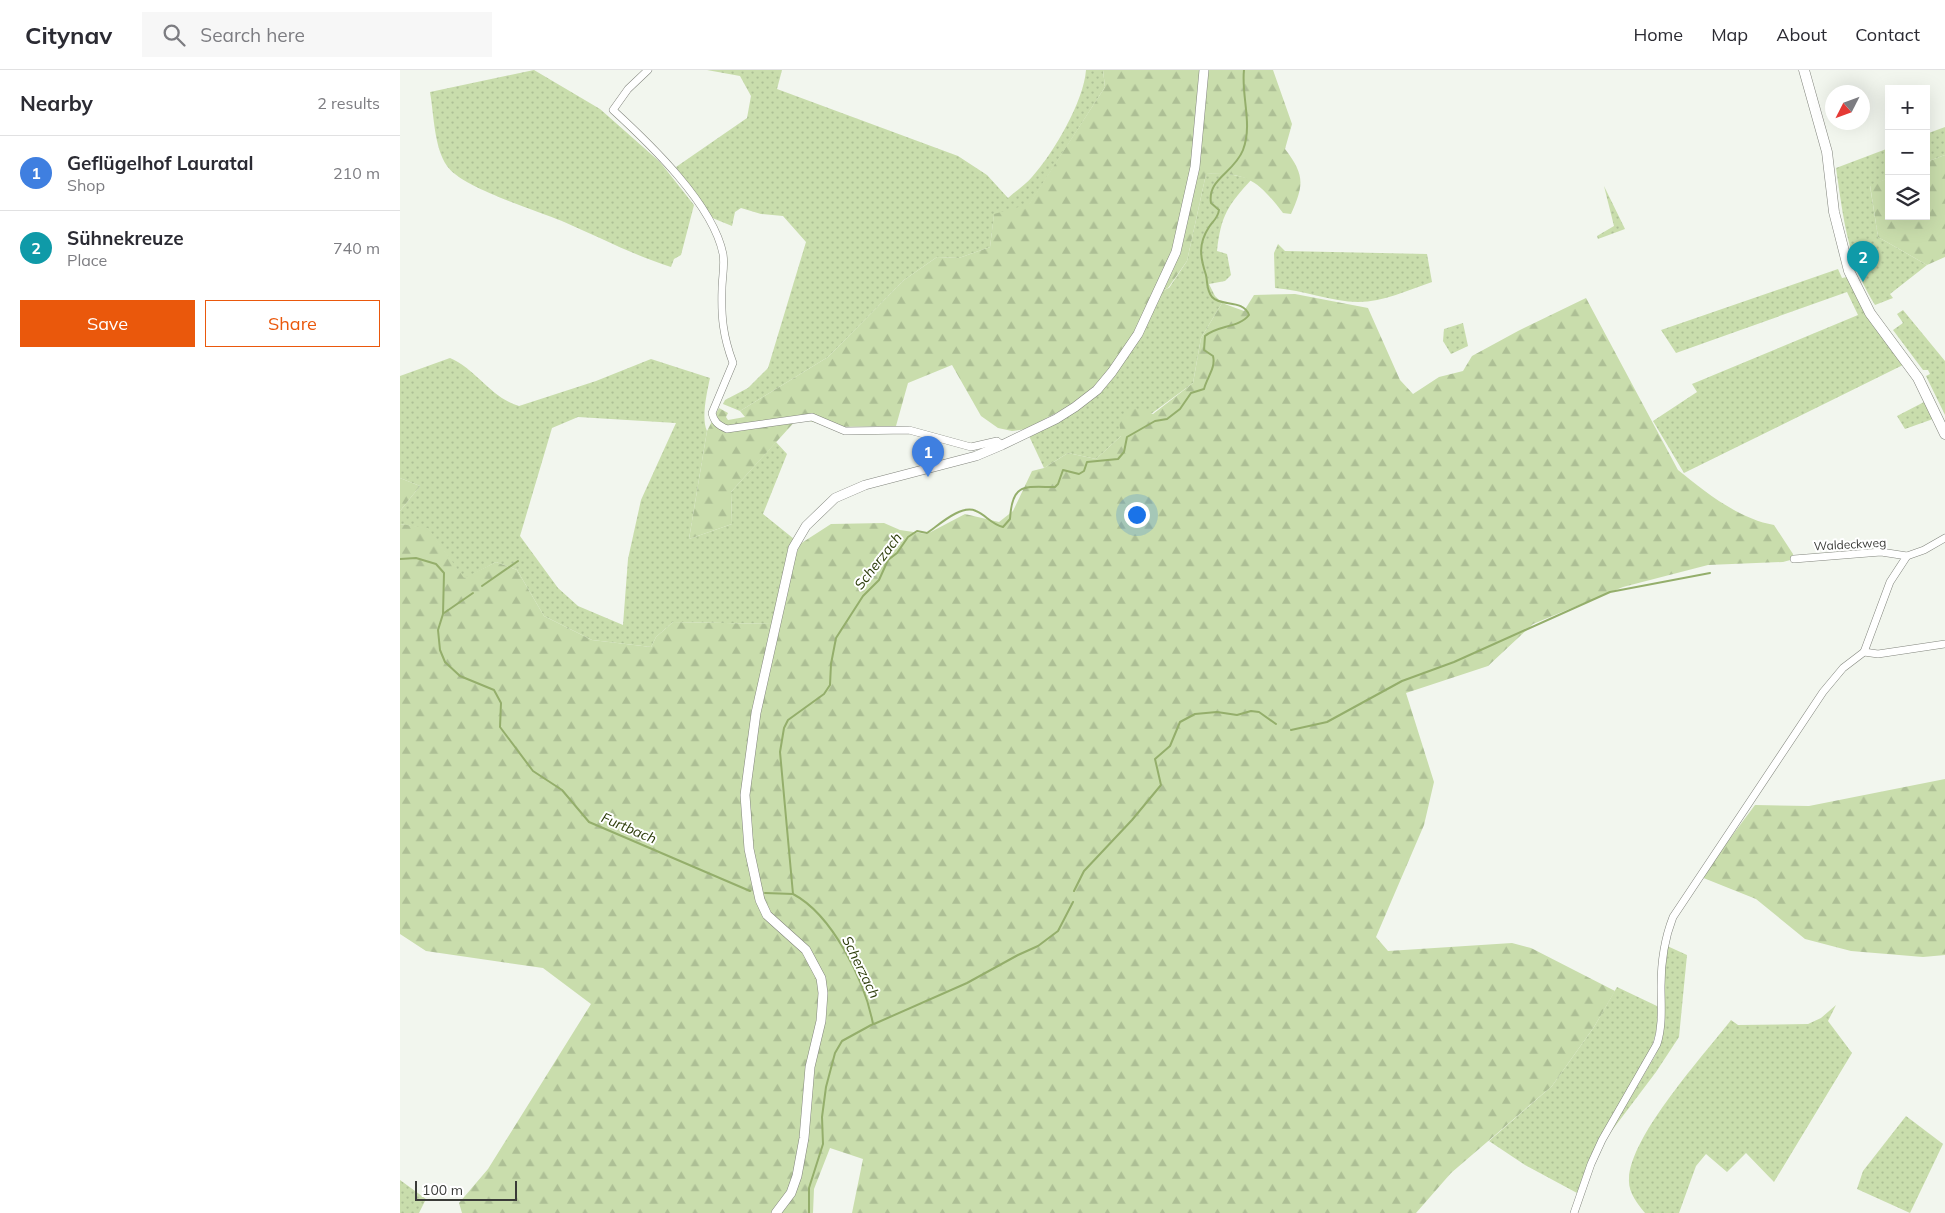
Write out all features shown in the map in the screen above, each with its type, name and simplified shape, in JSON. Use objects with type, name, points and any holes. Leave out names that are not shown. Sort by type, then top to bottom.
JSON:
[{"type":"main road","points":[[1804,70],[1827,152],[1834,212],[1849,271],[1870,313],[1915,374],[1945,434]]},
{"type":"street","points":[[648,70],[628,88],[613,110],[667,161],[712,223],[724,255],[724,338],[733,363],[712,413],[713,420],[719,426],[727,429],[812,417],[845,431],[909,430],[972,447],[997,441],[1002,445]]},
{"type":"street","points":[[776,1213],[791,1194],[797,1176],[804,1138],[810,1067],[821,1021],[823,993],[821,978],[806,950],[767,914],[760,900],[749,849],[745,795],[756,713],[793,548],[806,526],[818,513],[835,498],[848,491],[976,456],[1056,419],[1097,390],[1123,359],[1138,334],[1176,252],[1195,167],[1204,70]]},
{"type":"street","points":[[1574,1213],[1591,1164],[1602,1140],[1657,1044],[1661,1031],[1664,942],[1673,917],[1823,692],[1843,668],[1864,652],[1890,582],[1907,556],[1924,550],[1945,538]]},
{"type":"street","name":"Waldeckweg","points":[[1794,559],[1881,552],[1907,556]]},
{"type":"street","points":[[1864,652],[1886,653],[1945,644]]},
{"type":"green space","points":[[534,70],[600,109],[660,162],[694,205],[681,255],[674,259],[671,267],[562,221],[500,198],[468,182],[455,174],[447,166],[439,150],[430,92]]},
{"type":"green space","points":[[707,70],[782,70],[777,89],[958,156],[987,175],[1008,198],[1032,177],[1058,141],[1080,97],[1086,70],[1103,70],[1105,87],[1029,205],[994,215],[990,247],[959,258],[937,257],[904,280],[828,357],[740,411],[723,404],[725,400],[748,388],[768,368],[806,242],[783,216],[761,214],[741,208],[735,212],[732,226],[710,217],[676,167],[747,118],[751,96],[740,76]]},
{"type":"green space","points":[[1103,70],[1273,70],[1292,124],[1285,149],[1296,166],[1300,180],[1300,188],[1291,214],[1283,213],[1259,186],[1251,181],[1232,175],[1206,174],[1187,261],[1168,288],[1154,294],[1126,345],[1111,366],[1091,390],[1075,403],[1026,429],[1012,431],[998,428],[981,416],[952,365],[908,383],[896,426],[832,427],[798,418],[731,492],[732,524],[689,539],[707,431],[719,408],[728,413],[726,417],[728,420],[745,417],[740,411],[828,357],[904,280],[937,257],[959,258],[990,247],[994,214],[1029,204],[1105,87]]},
{"type":"green space","points":[[1945,127],[1945,155],[1930,161],[1930,133]]},
{"type":"green space","points":[[1885,150],[1885,180],[1870,186],[1878,237],[1927,265],[1890,294],[1893,298],[1875,305],[1859,273],[1848,239],[1836,168]]},
{"type":"green space","points":[[1945,155],[1945,257],[1927,265],[1878,237],[1870,185],[1885,179],[1885,220],[1930,220],[1930,161]]},
{"type":"green space","points":[[1224,173],[1252,179],[1231,204],[1221,228],[1217,251],[1227,254],[1231,275],[1225,281],[1209,284],[1215,296],[1222,303],[1201,338],[1193,383],[1121,436],[1096,459],[1068,453],[1044,468],[1029,436],[1091,390],[1154,294],[1169,288],[1187,261],[1206,174]]},
{"type":"green space","points":[[1604,186],[1625,229],[1598,239],[1597,236],[1614,226]]},
{"type":"green space","points":[[1278,244],[1285,251],[1427,254],[1432,282],[1387,298],[1358,302],[1275,288],[1274,253]]},
{"type":"green space","points":[[1838,269],[1842,278],[1847,277],[1905,364],[1684,473],[1653,421],[1697,392],[1692,384],[1858,315],[1847,292],[1676,353],[1661,330]]},
{"type":"green space","points":[[1295,294],[1368,308],[1400,380],[1413,394],[1439,377],[1463,371],[1472,356],[1586,298],[1678,470],[1735,511],[1761,522],[1774,525],[1793,554],[1794,559],[1783,562],[1708,565],[1623,587],[1533,624],[1488,666],[1406,693],[1434,782],[1424,825],[1376,937],[1388,951],[1512,943],[1531,948],[1615,991],[1594,1027],[1552,1086],[1451,1173],[1416,1213],[852,1213],[863,1159],[830,1148],[814,1189],[813,1213],[462,1213],[459,1203],[488,1169],[591,1004],[543,968],[426,951],[400,934],[400,524],[428,528],[464,578],[496,562],[517,570],[544,616],[592,640],[651,647],[656,637],[673,622],[779,624],[787,579],[800,544],[831,524],[884,523],[900,530],[927,534],[965,514],[999,522],[1013,511],[1032,471],[1044,468],[1068,453],[1096,459],[1121,436],[1119,420],[1132,407],[1153,414],[1193,383],[1201,338],[1222,303],[1244,311],[1254,295]]},
{"type":"green space","points":[[1903,310],[1945,361],[1945,415],[1926,376],[1930,374],[1928,370],[1923,370],[1893,330],[1903,323],[1897,314]]},
{"type":"green space","points":[[1463,323],[1468,346],[1451,354],[1443,341],[1444,329]]},
{"type":"green space","points":[[450,358],[468,369],[500,397],[519,406],[596,381],[651,359],[710,378],[705,412],[707,431],[689,539],[732,524],[731,492],[776,442],[787,454],[763,514],[794,539],[772,624],[673,622],[656,637],[651,647],[592,640],[544,616],[517,570],[496,562],[464,579],[428,529],[400,524],[400,511],[420,486],[400,478],[400,376]],"holes":[[[578,417],[676,423],[641,500],[628,559],[623,625],[578,606],[558,588],[520,536],[552,428]]]},
{"type":"green space","points":[[1926,401],[1933,419],[1905,429],[1897,416]]},
{"type":"green space","points":[[400,478],[420,486],[400,511]]},
{"type":"green space","points":[[1945,779],[1945,955],[1923,957],[1851,951],[1805,939],[1756,899],[1701,877],[1755,805],[1809,806]]},
{"type":"green space","points":[[1665,945],[1687,955],[1679,1037],[1656,1072],[1607,1137],[1655,1056],[1662,1037]]},
{"type":"green space","points":[[1617,987],[1659,1007],[1659,1022],[1651,1049],[1585,1172],[1577,1193],[1525,1165],[1489,1141],[1552,1086],[1594,1027]]},
{"type":"green space","points":[[1836,1005],[1828,1021],[1852,1053],[1774,1182],[1746,1153],[1727,1172],[1706,1154],[1696,1166],[1679,1213],[1645,1213],[1634,1197],[1629,1184],[1633,1161],[1642,1141],[1670,1096],[1731,1020],[1738,1025],[1808,1024],[1821,1018]]},
{"type":"green space","points":[[1906,1116],[1943,1144],[1910,1213],[1857,1189],[1863,1171]]},
{"type":"green space","points":[[400,1180],[426,1199],[419,1213],[400,1213]]},
{"type":"waterway","name":"Scherzach","points":[[809,1213],[809,1188],[823,1144],[822,1117],[826,1087],[835,1053],[842,1041],[873,1024],[869,1007],[855,970],[834,933],[808,904],[793,894],[780,752],[784,728],[788,720],[824,694],[830,685],[831,664],[836,638],[863,596],[879,580],[888,560],[897,553],[908,537],[917,531],[927,533],[950,516],[964,510],[976,511],[1003,527],[1010,519],[1014,498],[1022,489],[1028,487],[1055,487],[1063,470],[1079,474],[1084,471],[1087,462],[1118,459],[1124,452],[1127,437],[1155,421],[1167,419],[1180,409],[1191,393],[1204,389],[1214,360],[1213,356],[1204,350],[1205,336],[1210,332],[1240,322],[1249,315],[1242,307],[1221,302],[1212,297],[1208,289],[1201,251],[1205,233],[1219,210],[1211,203],[1213,188],[1239,158],[1246,140],[1247,120],[1244,70]]},
{"type":"waterway","name":"Furtbach","points":[[400,559],[416,558],[436,564],[444,573],[443,614],[438,630],[440,650],[445,662],[460,676],[494,690],[501,703],[500,727],[533,771],[562,790],[589,822],[750,891]]},
{"type":"waterway","points":[[482,586],[518,561]]},
{"type":"waterway","points":[[1291,730],[1327,722],[1402,681],[1454,662],[1610,592],[1710,573]]},
{"type":"waterway","points":[[444,613],[473,593]]},
{"type":"waterway","points":[[1074,891],[1084,871],[1132,820],[1161,785],[1155,759],[1170,746],[1180,722],[1195,714],[1217,712],[1237,715],[1251,711],[1259,712],[1276,724]]},
{"type":"waterway","name":"Furtbach","points":[[765,893],[793,894]]},
{"type":"waterway","points":[[874,1024],[967,983],[1038,946],[1058,931],[1073,902]]},
{"type":"place","name":"Sühnekreuze","points":[[1863,282]]},
{"type":"place","name":"Geflügelhof Lauratal","points":[[928,477]]}]
